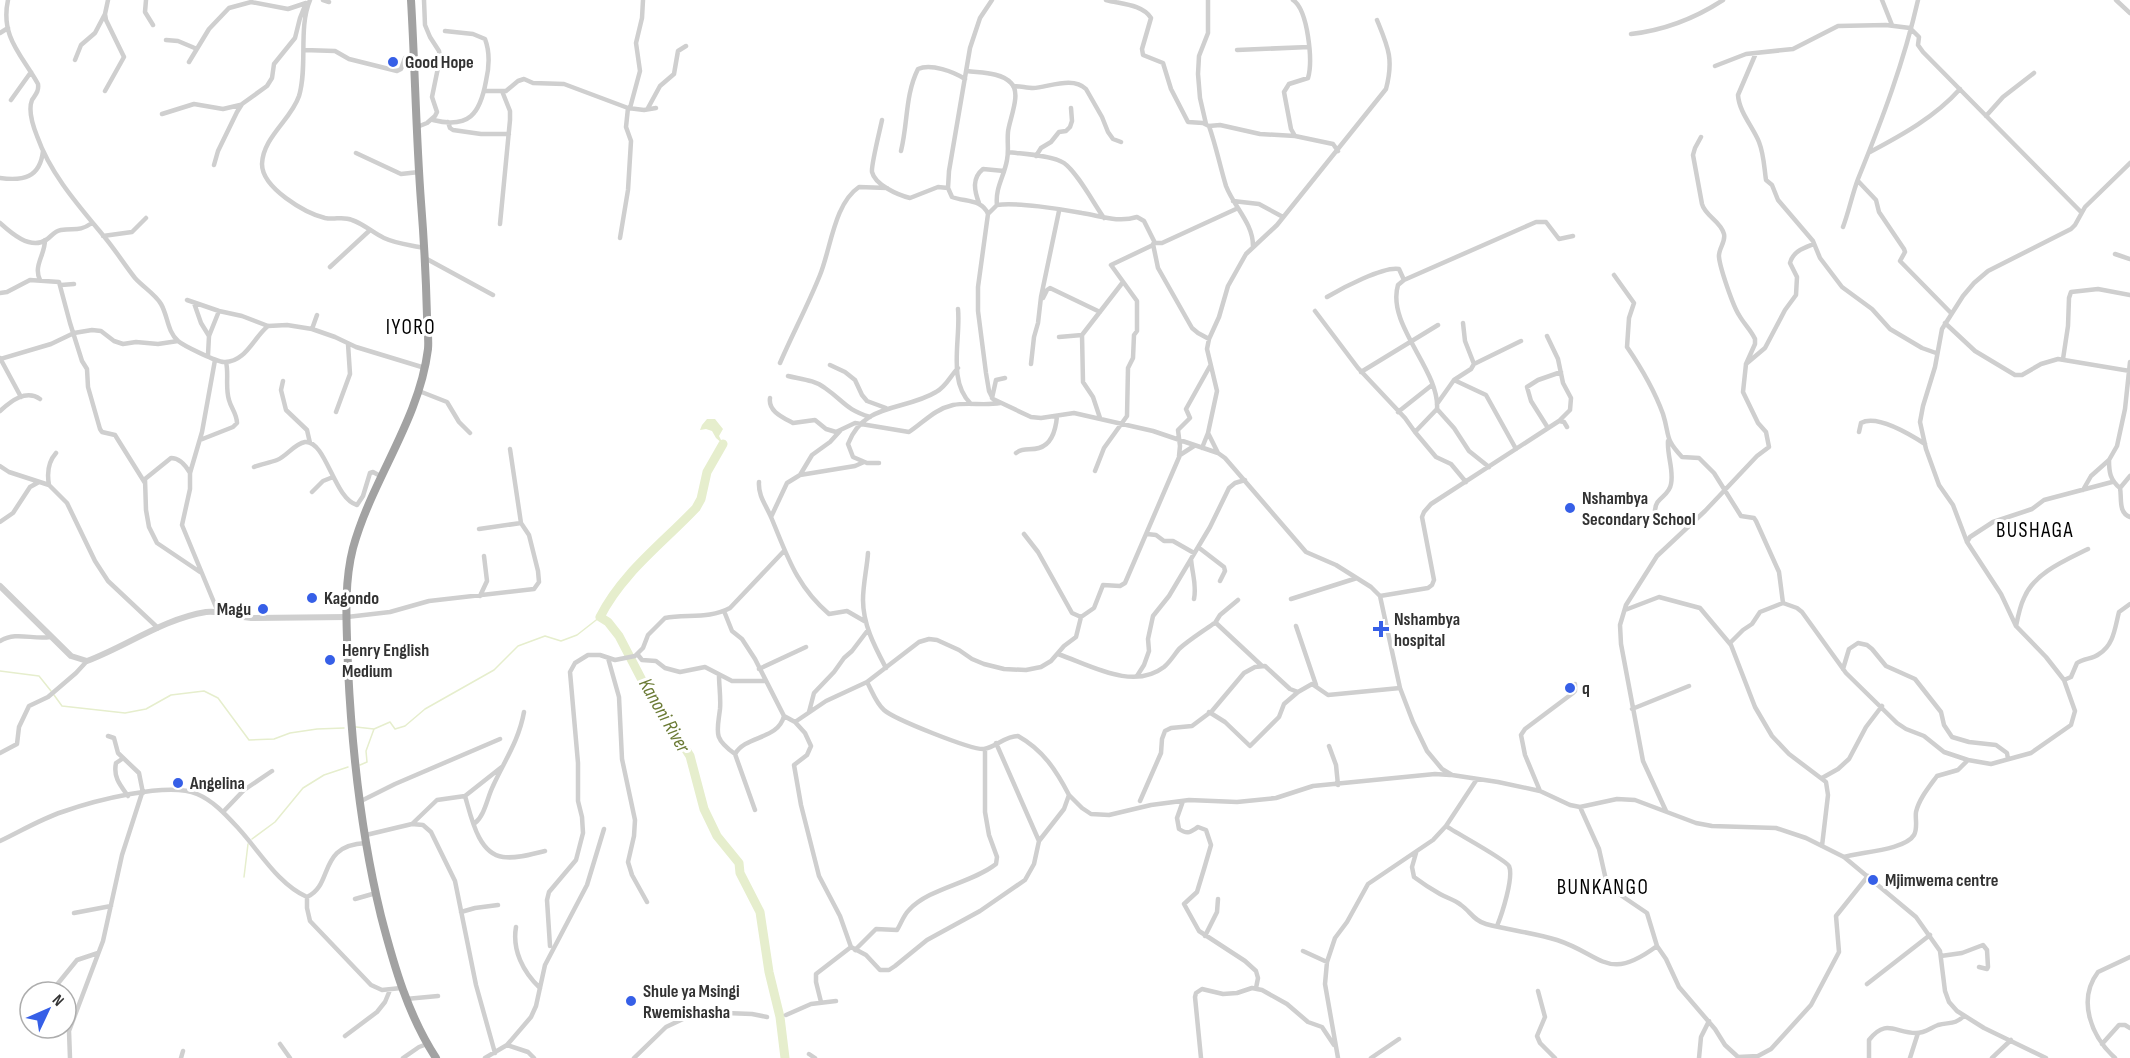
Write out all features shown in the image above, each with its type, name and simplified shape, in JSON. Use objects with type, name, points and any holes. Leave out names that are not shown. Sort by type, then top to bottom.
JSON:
[{"type":"highway","points":[[411,0],[428,337],[424,368],[414,408],[382,477],[352,551],[346,617],[350,708],[359,802],[376,893],[393,965],[401,988],[436,1058]]},
{"type":"street","points":[[8,0],[6,16],[16,53],[31,72],[39,88],[30,106],[43,151],[55,172],[92,223],[141,284],[162,306],[168,325],[178,341],[215,360],[226,362],[246,352],[268,326]]},
{"type":"street","points":[[75,60],[81,45],[91,38],[105,14],[108,0]]},
{"type":"street","points":[[146,0],[145,12],[153,25]]},
{"type":"street","points":[[424,0],[426,25],[439,51],[440,58],[432,92],[433,104],[437,112],[433,120]]},
{"type":"street","points":[[620,238],[628,190],[631,141],[626,127],[640,71],[636,43],[642,18],[643,0]]},
{"type":"street","points":[[992,0],[977,23],[952,149],[948,188],[949,194],[955,198],[979,203],[987,209],[978,287],[978,311],[986,374],[992,398],[1032,417],[1074,413],[1121,423],[1218,453],[1230,462],[1306,552],[1336,565],[1371,587],[1380,596],[1400,688],[1427,752],[1442,769],[1452,775]]},
{"type":"street","points":[[1106,0],[1139,8],[1148,13],[1151,21],[1142,49],[1143,55],[1163,63],[1171,89],[1188,122],[1220,125],[1260,134],[1296,136],[1333,144],[1346,140]]},
{"type":"street","points":[[1208,0],[1208,33],[1199,56],[1200,98],[1227,188],[1236,209],[1250,228],[1253,246]]},
{"type":"street","points":[[1293,0],[1299,4],[1303,14],[1310,47],[1308,78],[1288,84],[1284,92],[1291,129],[1296,136]]},
{"type":"street","points":[[1630,34],[1669,27],[1723,0]]},
{"type":"street","points":[[1882,0],[1892,25]]},
{"type":"street","points":[[1843,227],[1858,181],[1892,94],[1918,0]]},
{"type":"street","points":[[2116,0],[2130,13]]},
{"type":"street","points":[[189,62],[205,35],[222,14],[238,4],[251,2],[288,9],[308,2]]},
{"type":"street","points":[[308,2],[302,77],[298,98],[267,146],[262,161],[263,172],[279,193],[295,205],[328,219],[349,219],[386,239],[424,248]]},
{"type":"street","points":[[162,114],[194,104],[223,110],[242,104],[270,83],[274,64],[296,38],[308,2]]},
{"type":"street","points":[[105,14],[108,27],[124,57],[105,91]]},
{"type":"street","points":[[1202,448],[1208,433],[1217,392],[1208,356],[1209,339],[1220,317],[1228,286],[1253,246],[1271,233],[1386,88],[1391,70],[1390,58],[1386,40],[1377,20]]},
{"type":"street","points":[[1715,66],[1746,54],[1793,49],[1838,26],[1910,27],[1919,37],[1919,47],[2082,212]]},
{"type":"street","points":[[0,33],[8,28]]},
{"type":"street","points":[[417,127],[433,120],[462,122],[476,112],[483,101],[489,64],[485,39],[473,34],[445,31]]},
{"type":"street","points":[[166,40],[178,41],[197,49]]},
{"type":"street","points":[[648,108],[660,86],[674,74],[678,51],[686,46]]},
{"type":"street","points":[[1237,50],[1310,47]]},
{"type":"street","points":[[304,50],[335,51],[349,59],[397,71],[405,58],[414,56]]},
{"type":"street","points":[[1756,53],[1738,100],[1759,142],[1764,158],[1766,180],[1772,185],[1778,200],[1814,244],[1820,258],[1842,287],[1872,309],[1890,329],[1922,348],[1936,353]]},
{"type":"street","points":[[901,151],[907,124],[908,99],[918,69],[924,67],[938,69],[965,79]]},
{"type":"street","points":[[967,71],[1000,77],[1013,86],[1032,88],[1058,84],[1080,84],[1086,89],[1110,136],[1120,142]]},
{"type":"street","points":[[12,100],[31,72]]},
{"type":"street","points":[[1986,116],[2003,97],[2034,73]]},
{"type":"street","points":[[485,91],[502,91],[521,80],[533,83],[564,84],[629,108],[656,108]]},
{"type":"street","points":[[988,214],[997,205],[998,185],[1008,152],[1008,129],[1014,107],[1013,86]]},
{"type":"street","points":[[1869,152],[1898,138],[1923,121],[1960,89]]},
{"type":"street","points":[[500,224],[510,113],[502,91]]},
{"type":"street","points":[[214,165],[218,151],[242,104]]},
{"type":"street","points":[[1036,156],[1057,133],[1066,131],[1070,127],[1071,108]]},
{"type":"street","points":[[882,120],[872,169],[876,180],[887,188],[910,198],[938,187],[948,188]]},
{"type":"street","points":[[448,122],[453,130],[481,134],[509,134]]},
{"type":"street","points":[[1666,811],[1643,761],[1632,709],[1620,634],[1624,610],[1636,586],[1657,556],[1742,474],[1757,456],[1769,447],[1766,432],[1758,423],[1743,392],[1746,364],[1755,339],[1738,314],[1719,256],[1724,242],[1724,233],[1703,209],[1694,155],[1701,137]]},
{"type":"street","points":[[1333,144],[1338,151]]},
{"type":"street","points":[[0,178],[32,175],[40,166],[43,151]]},
{"type":"street","points":[[1008,152],[1054,159],[1065,163],[1090,195],[1104,218]]},
{"type":"street","points":[[356,153],[401,174],[419,172]]},
{"type":"street","points":[[1730,643],[1752,624],[1760,612],[1783,603],[1797,608],[1843,669],[1902,726],[1924,736],[1944,752],[1968,760],[1991,764],[2031,753],[2071,725],[2075,711],[2064,680],[2046,657],[2016,626],[2001,594],[1967,542],[1953,505],[1937,480],[1920,422],[1935,368],[1939,338],[1951,313],[1982,276],[2046,240],[2065,233],[2075,225],[2094,197],[2130,163]]},
{"type":"street","points":[[979,203],[974,187],[979,172],[983,169],[1004,171]]},
{"type":"street","points":[[1858,181],[1876,200],[1882,218],[1904,249],[1905,252],[1900,261],[1951,313]]},
{"type":"street","points":[[780,363],[821,272],[829,242],[846,201],[859,187],[887,188]]},
{"type":"street","points":[[1233,201],[1259,204],[1283,217]]},
{"type":"street","points":[[997,205],[1019,205],[1123,221],[1139,218],[1144,221],[1153,243],[1158,268],[1192,328],[1209,339]]},
{"type":"street","points":[[1095,471],[1104,448],[1128,413],[1128,366],[1134,356],[1134,336],[1137,331],[1137,301],[1111,267],[1112,264],[1153,243],[1162,243],[1236,209]]},
{"type":"street","points":[[1031,364],[1059,211]]},
{"type":"street","points":[[104,236],[132,232],[146,218]]},
{"type":"street","points":[[1489,467],[1469,451],[1437,407],[1432,386],[1402,321],[1398,285],[1464,252],[1536,222],[1546,222],[1559,239],[1573,236]]},
{"type":"street","points":[[0,223],[33,243],[45,240],[56,231],[78,230],[92,223]]},
{"type":"street","points":[[330,267],[369,231]]},
{"type":"street","points":[[40,280],[37,271],[44,254],[45,240]]},
{"type":"street","points":[[1746,364],[1765,348],[1785,310],[1796,295],[1797,277],[1790,263],[1792,256],[1814,244]]},
{"type":"street","points":[[2115,254],[2130,260]]},
{"type":"street","points":[[425,258],[493,295]]},
{"type":"street","points":[[1327,297],[1355,282],[1392,269],[1399,269],[1404,280]]},
{"type":"street","points":[[1614,275],[1634,303],[1629,318],[1627,347],[1635,357],[1654,394],[1663,414],[1668,438],[1668,455],[1672,471],[1671,484],[1669,491],[1657,500],[1655,511]]},
{"type":"street","points":[[0,293],[7,292],[30,280],[57,280],[61,285],[64,304],[82,361],[87,369],[94,414],[101,431],[117,437],[145,483]]},
{"type":"street","points":[[1100,418],[1093,397],[1083,382],[1082,335],[1123,282]]},
{"type":"street","points":[[61,285],[74,284]]},
{"type":"street","points":[[1041,301],[1050,288],[1100,312]]},
{"type":"street","points":[[2063,359],[2071,292],[2098,289],[2130,295]]},
{"type":"street","points":[[187,300],[243,316],[268,326],[287,325],[312,329],[348,344],[424,368]]},
{"type":"street","points":[[194,302],[201,323],[209,336]]},
{"type":"street","points":[[958,309],[959,388],[970,404]]},
{"type":"street","points":[[207,356],[209,336],[219,311]]},
{"type":"street","points":[[1315,311],[1361,372],[1436,457],[1451,464],[1466,482]]},
{"type":"street","points":[[312,329],[316,315]]},
{"type":"street","points":[[1462,323],[1465,341],[1474,364]]},
{"type":"street","points":[[1945,323],[1975,351],[2014,375],[2022,375],[2049,360],[2063,359],[2129,371]]},
{"type":"street","points":[[1361,372],[1438,325]]},
{"type":"street","points":[[21,397],[0,358],[51,344],[74,333],[98,330],[123,344],[136,342],[158,344],[178,341]]},
{"type":"street","points":[[1059,337],[1082,335]]},
{"type":"street","points":[[1380,596],[1428,588],[1432,585],[1434,580],[1422,517],[1431,504],[1559,421],[1570,410],[1572,402],[1563,383],[1558,359],[1547,336]]},
{"type":"street","points":[[1415,432],[1437,407],[1454,380],[1471,369],[1474,364],[1521,340]]},
{"type":"street","points":[[336,412],[350,375],[348,344]]},
{"type":"street","points":[[215,360],[202,432],[190,473],[190,489],[182,525],[218,612]]},
{"type":"street","points":[[199,441],[233,427],[237,423],[228,398],[226,362]]},
{"type":"street","points":[[2083,490],[2091,476],[2109,460],[2117,446],[2125,409],[2130,362]]},
{"type":"street","points":[[830,365],[855,380],[867,401],[886,408]]},
{"type":"street","points":[[795,722],[838,695],[867,682],[919,642],[930,639],[938,640],[984,664],[1004,669],[1026,670],[1041,667],[1051,661],[1064,646],[1076,637],[1081,617],[1094,608],[1103,585],[1120,586],[1125,583],[1178,458],[1180,450],[1178,430],[1190,417],[1186,409],[1210,366]]},
{"type":"street","points":[[879,464],[855,459],[848,444],[852,434],[862,423],[886,408],[910,403],[935,393],[958,368]]},
{"type":"street","points":[[1548,428],[1531,400],[1527,387],[1538,380],[1561,372]]},
{"type":"street","points":[[788,376],[825,387],[846,407],[870,417]]},
{"type":"street","points":[[992,398],[996,380],[1005,378]]},
{"type":"street","points":[[1454,380],[1486,395],[1516,449]]},
{"type":"street","points":[[283,381],[281,390],[286,410],[305,427],[310,443],[322,456],[351,504],[357,506],[363,496],[370,473],[373,472],[382,477]]},
{"type":"street","points":[[1398,412],[1432,386]]},
{"type":"street","points":[[419,391],[447,402],[459,422],[470,433]]},
{"type":"street","points":[[0,411],[13,400],[21,397],[32,395],[40,399]]},
{"type":"street","points":[[770,398],[771,408],[793,423],[814,419],[828,430],[840,431]]},
{"type":"street","points":[[800,475],[812,455],[830,442],[840,431],[852,424],[862,423],[909,432],[944,408],[954,405],[1000,403]]},
{"type":"street","points":[[1016,453],[1022,449],[1037,449],[1045,445],[1054,433],[1057,416]]},
{"type":"street","points":[[1859,432],[1861,423],[1873,420],[1908,432],[1925,444]]},
{"type":"street","points":[[1559,421],[1564,422],[1567,427]]},
{"type":"street","points":[[1208,433],[1218,453]]},
{"type":"street","points":[[1668,438],[1682,457],[1699,458],[1714,473],[1741,516],[1754,518],[1758,523],[1779,572],[1783,603]]},
{"type":"street","points":[[254,467],[277,460],[304,442],[310,443]]},
{"type":"street","points":[[1178,458],[1194,446]]},
{"type":"street","points":[[0,753],[17,744],[19,728],[29,706],[48,697],[87,661],[158,628],[193,615],[218,612],[251,618],[346,617],[390,612],[429,601],[534,589],[539,582],[535,558],[529,535],[521,523],[510,449]]},
{"type":"street","points":[[49,485],[49,469],[56,453]]},
{"type":"street","points":[[190,473],[184,465],[171,458],[147,477],[145,483],[147,518],[152,535],[164,548],[200,572]]},
{"type":"street","points":[[2109,460],[2112,482],[2120,488]]},
{"type":"street","points":[[771,517],[782,489],[800,475],[855,466],[864,462]]},
{"type":"street","points":[[0,466],[9,472],[49,485],[67,503],[95,561],[108,581],[158,628]]},
{"type":"street","points":[[2130,476],[2120,488],[2122,510],[2130,517]]},
{"type":"street","points":[[312,492],[323,481],[333,477]]},
{"type":"street","points":[[1137,676],[1149,651],[1148,639],[1152,620],[1219,512],[1229,488],[1245,480]]},
{"type":"street","points":[[0,522],[13,513],[30,487],[39,482]]},
{"type":"street","points":[[759,482],[763,504],[800,582],[831,615],[847,610],[866,622]]},
{"type":"street","points":[[1967,542],[1970,537],[1993,522],[2032,509],[2044,500],[2112,482]]},
{"type":"street","points":[[479,529],[521,523]]},
{"type":"street","points":[[1024,534],[1038,552],[1072,613],[1081,617]]},
{"type":"street","points":[[1147,534],[1164,541],[1173,541],[1194,553]]},
{"type":"street","points":[[1198,547],[1224,567],[1225,571],[1220,581]]},
{"type":"street","points":[[2016,626],[2028,589],[2049,570],[2088,549]]},
{"type":"street","points":[[550,946],[547,900],[549,892],[576,860],[583,833],[578,801],[578,763],[570,672],[575,663],[594,654],[622,660],[638,655],[648,634],[665,618],[704,615],[730,608],[784,551]]},
{"type":"street","points":[[868,552],[863,598],[866,622],[886,668]]},
{"type":"street","points":[[480,596],[487,580],[484,556]]},
{"type":"street","points":[[1191,559],[1196,588],[1194,599]]},
{"type":"street","points":[[1291,599],[1357,578]]},
{"type":"street","points":[[0,586],[71,656],[87,661]]},
{"type":"street","points":[[1624,610],[1659,597],[1695,605],[1710,616],[1730,643],[1755,707],[1772,736],[1789,754],[1826,782],[1828,795],[1822,846]]},
{"type":"street","points":[[1058,654],[1123,676],[1151,674],[1167,665],[1178,650],[1215,623],[1220,615],[1238,600]]},
{"type":"street","points":[[2064,680],[2070,677],[2077,663],[2100,654],[2105,649],[2116,632],[2120,612],[2130,604]]},
{"type":"street","points":[[724,611],[732,630],[746,646],[784,716],[795,722],[805,733],[811,746],[807,755],[794,765],[819,876],[840,915],[853,949],[866,955],[880,970],[889,970],[927,940],[980,911],[1026,880],[1034,864],[1039,841],[1064,809],[1069,795]]},
{"type":"street","points":[[1215,623],[1261,665],[1290,689],[1298,692]]},
{"type":"street","points":[[1296,626],[1316,685],[1322,692],[1328,695],[1400,688]]},
{"type":"street","points":[[809,712],[814,693],[868,630]]},
{"type":"street","points":[[0,641],[10,636],[50,637]]},
{"type":"street","points":[[1843,669],[1849,649],[1858,643],[1867,645],[1886,666],[1915,679],[1941,712],[1944,725],[1952,736],[1969,742],[1996,745],[2007,753],[2008,759]]},
{"type":"street","points":[[759,669],[806,647]]},
{"type":"street","points":[[638,655],[642,660],[656,661],[670,670],[686,672],[705,667],[737,682],[765,681]]},
{"type":"street","points":[[608,658],[619,696],[622,759],[635,820],[628,862],[632,875],[647,902]]},
{"type":"street","points":[[1140,801],[1160,755],[1165,731],[1171,728],[1190,727],[1227,695],[1237,679],[1248,669],[1261,665]]},
{"type":"street","points":[[719,675],[720,710],[716,730],[723,746],[735,754],[755,810]]},
{"type":"street","points":[[867,682],[883,709],[892,716],[943,738],[985,749],[1012,736],[1018,736],[1029,742],[1049,761],[1069,795],[1091,814],[1102,815],[1183,801],[1238,802],[1276,798],[1313,786],[1435,774],[1498,782],[1540,791],[1570,805],[1580,807],[1627,799],[1712,826],[1776,828],[1844,857],[1904,905],[1930,935],[1941,956],[1945,991],[1949,1002],[1964,1016],[2046,1058]]},
{"type":"street","points":[[1540,791],[1525,755],[1521,735],[1525,729],[1573,693],[1575,684]]},
{"type":"street","points":[[1209,712],[1225,722],[1250,746],[1277,718],[1284,704],[1298,692],[1310,685],[1316,685]]},
{"type":"street","points":[[1632,709],[1689,686]]},
{"type":"street","points":[[1822,778],[1838,769],[1849,759],[1866,728],[1882,706]]},
{"type":"street","points":[[475,824],[481,817],[516,742],[524,712]]},
{"type":"street","points":[[735,754],[745,744],[777,730],[784,716]]},
{"type":"street","points":[[70,1058],[69,1032],[98,953],[127,836],[143,793],[139,773],[122,759],[115,748],[114,738],[108,736]]},
{"type":"street","points":[[359,802],[500,739]]},
{"type":"street","points":[[996,743],[1039,841]]},
{"type":"street","points":[[1329,746],[1336,765],[1338,785]]},
{"type":"street","points":[[821,1002],[816,974],[853,949],[876,929],[897,930],[907,911],[922,900],[985,872],[996,864],[997,857],[989,834],[985,812],[985,749]]},
{"type":"street","points":[[122,759],[116,763],[115,772],[118,782],[128,795]]},
{"type":"street","points":[[1844,857],[1889,848],[1908,841],[1915,834],[1919,803],[1937,776],[1958,770],[1968,760]]},
{"type":"street","points":[[412,824],[437,800],[465,796],[503,766]]},
{"type":"street","points":[[223,812],[244,790],[272,771]]},
{"type":"street","points":[[1338,1058],[1335,1033],[1326,997],[1327,962],[1335,938],[1347,922],[1368,884],[1433,840],[1446,826],[1477,779]]},
{"type":"street","points":[[0,841],[62,812],[128,795],[186,791],[198,794],[223,812],[286,883],[307,897]]},
{"type":"street","points":[[465,796],[482,842],[488,851],[497,856],[519,857],[545,851]]},
{"type":"street","points":[[1183,801],[1177,818],[1179,829],[1190,833],[1198,827],[1202,828],[1206,830],[1210,841],[1210,849],[1198,889],[1184,904],[1195,928],[1254,969],[1258,975],[1256,988]]},
{"type":"street","points":[[1580,807],[1599,849],[1606,880],[1616,892],[1647,914],[1656,946],[1666,959],[1679,987],[1738,1057],[1760,1057],[1771,1049],[1810,1005],[1839,952],[1836,916],[1868,876]]},
{"type":"street","points":[[307,897],[316,890],[333,859],[342,848],[412,824],[423,825],[433,834],[455,881],[476,985],[495,1053]]},
{"type":"street","points":[[1446,826],[1508,864],[1510,876],[1503,911],[1497,926]]},
{"type":"street","points":[[485,1058],[507,1045],[531,1017],[546,965],[553,947],[587,885],[604,829]]},
{"type":"street","points":[[1417,852],[1413,867],[1414,877],[1458,903],[1477,920],[1508,931],[1556,940],[1606,963],[1628,963],[1639,959],[1656,946]]},
{"type":"street","points":[[355,899],[376,893]]},
{"type":"street","points":[[307,897],[310,921],[371,986],[379,990],[401,988]]},
{"type":"street","points":[[1205,936],[1217,912],[1218,899]]},
{"type":"street","points":[[461,912],[498,905]]},
{"type":"street","points":[[74,913],[111,906]]},
{"type":"street","points":[[516,927],[514,939],[523,967],[540,988]]},
{"type":"street","points":[[1867,984],[1930,935]]},
{"type":"street","points":[[1941,956],[1962,953],[1983,945],[1987,950],[1988,967],[1987,969],[1979,967]]},
{"type":"street","points":[[1303,951],[1327,962]]},
{"type":"street","points":[[61,980],[77,960],[98,953]]},
{"type":"street","points":[[2115,1058],[2102,1044],[2088,1012],[2088,994],[2098,972],[2130,957]]},
{"type":"street","points":[[1201,1058],[1195,998],[1196,993],[1202,989],[1229,994],[1256,988],[1272,995],[1308,1022],[1322,1028],[1336,1047]]},
{"type":"street","points":[[345,1036],[377,1012],[385,1002],[390,990]]},
{"type":"street","points":[[1538,991],[1545,1017],[1537,1036],[1540,1043],[1555,1058]]},
{"type":"street","points":[[406,999],[438,996]]},
{"type":"street","points":[[786,1015],[811,1004],[836,1001]]},
{"type":"street","points":[[634,1058],[666,1027],[699,1011],[713,1009],[726,1013],[767,1017]]},
{"type":"street","points":[[1869,1058],[1869,1040],[1879,1030],[1892,1028],[1918,1033],[1939,1025],[1952,1024],[1964,1016]]},
{"type":"street","points":[[1699,1058],[1701,1037],[1709,1021]]},
{"type":"street","points":[[2102,1044],[2120,1025],[2125,1024],[2130,1028]]},
{"type":"street","points":[[1910,1058],[1918,1033]]},
{"type":"street","points":[[1371,1058],[1399,1039]]},
{"type":"street","points":[[1992,1058],[2011,1040]]},
{"type":"street","points":[[280,1044],[290,1058]]},
{"type":"street","points":[[403,1058],[427,1044]]},
{"type":"street","points":[[507,1045],[528,1052],[534,1058]]},
{"type":"street","points":[[181,1058],[183,1051]]},
{"type":"street","points":[[809,1054],[815,1058]]},
{"type":"shaded area","points":[[707,419],[715,419],[723,429],[719,436],[723,444],[712,431],[700,430]]},
{"type":"waterway","name":"Kanoni River","points":[[723,444],[707,472],[701,499],[696,508],[631,572],[600,617],[608,622],[619,636],[643,682],[690,756],[704,809],[717,836],[739,863],[740,873],[760,912],[769,972],[780,1017],[785,1058]]},
{"type":"waterway","points":[[356,727],[374,729],[390,722],[395,729],[405,726],[425,709],[494,670],[518,646],[545,636],[561,641],[577,635],[600,617]]},
{"type":"waterway","points":[[0,671],[39,676],[51,691]]},
{"type":"waterway","points":[[54,695],[62,706],[125,713],[146,709],[171,695],[204,691],[218,698],[249,740],[274,739],[290,733],[317,729],[344,728]]},
{"type":"waterway","points":[[360,765],[367,762],[366,751],[374,729]]},
{"type":"waterway","points":[[252,839],[275,822],[303,788],[324,775],[348,767]]},
{"type":"waterway","points":[[244,877],[248,844]]},
{"type":"place","name":"Good Hope","points":[[393,62]]},
{"type":"place","name":"Nshambya Secondary School","points":[[1570,508]]},
{"type":"place","name":"Kagondo","points":[[312,598]]},
{"type":"place","name":"Magu","points":[[263,609]]},
{"type":"place","name":"Nshambya hospital","points":[[1381,629]]},
{"type":"place","name":"Henry English Medium","points":[[330,660]]},
{"type":"place","name":"q","points":[[1570,688]]},
{"type":"place","name":"Angelina","points":[[178,783]]},
{"type":"place","name":"Mjimwema centre","points":[[1873,880]]},
{"type":"place","name":"Shule ya Msingi Rwemishasha","points":[[631,1001]]},
{"type":"district","name":"IYORO","points":[[411,327]]},
{"type":"district","name":"BUSHAGA","points":[[2035,530]]},
{"type":"district","name":"BUNKANGO","points":[[1603,887]]}]
